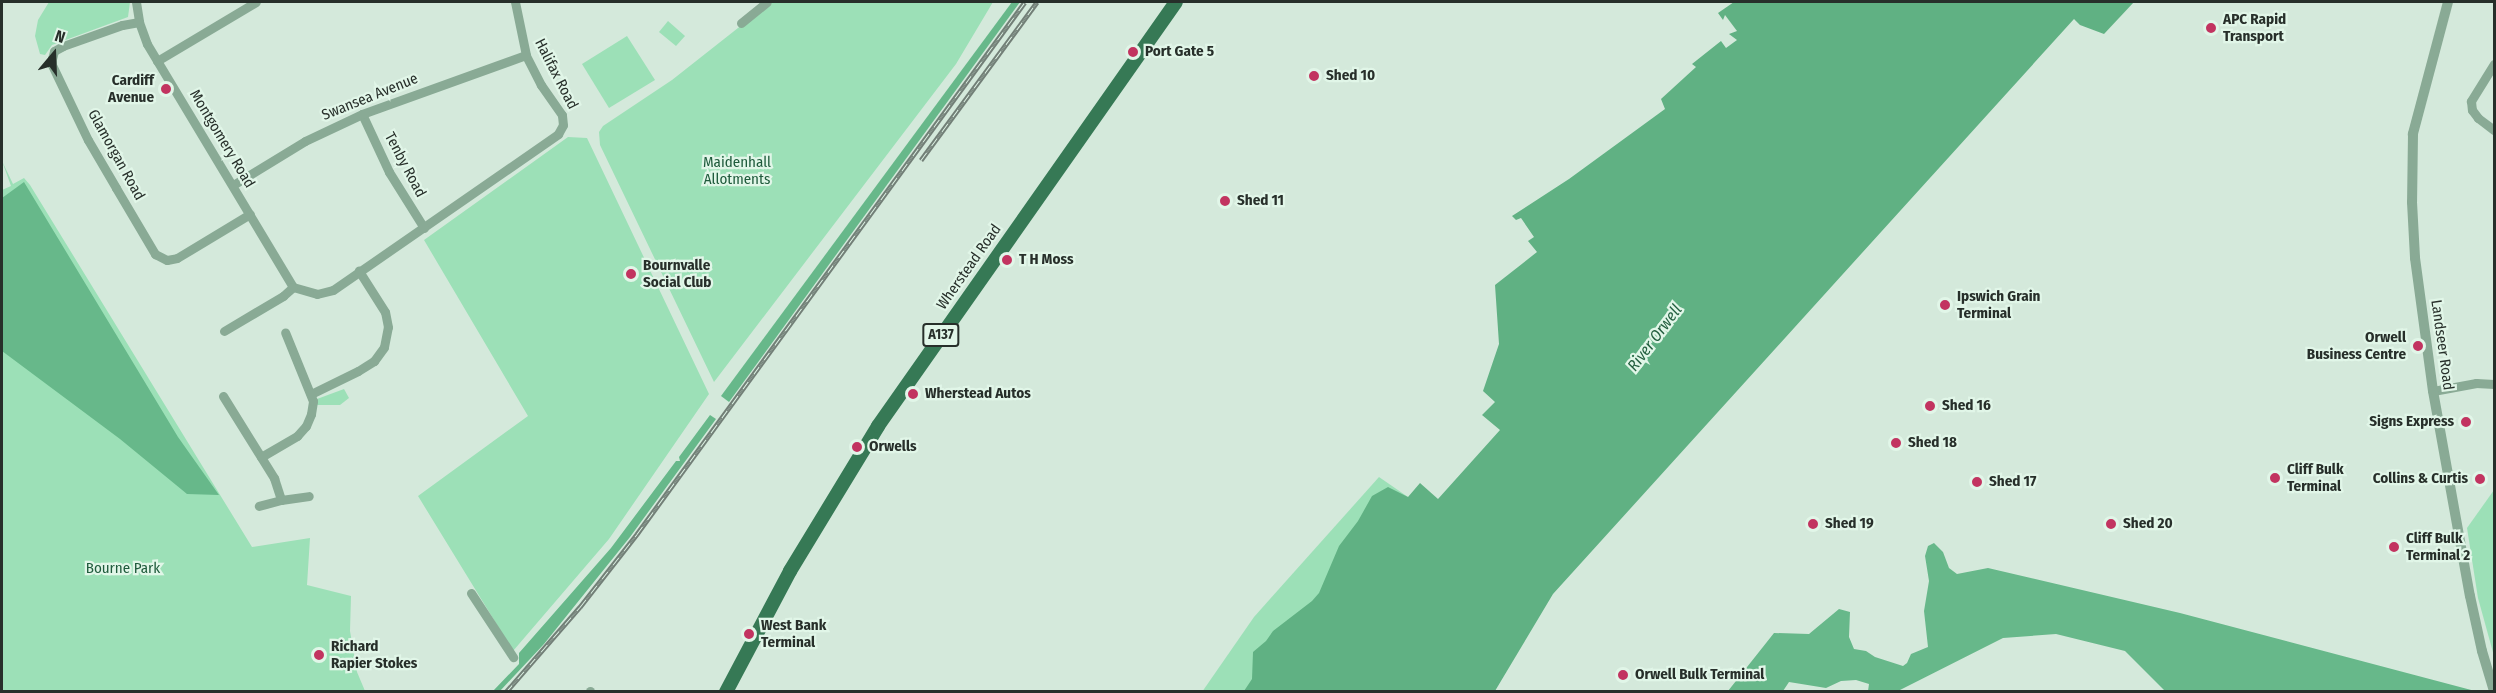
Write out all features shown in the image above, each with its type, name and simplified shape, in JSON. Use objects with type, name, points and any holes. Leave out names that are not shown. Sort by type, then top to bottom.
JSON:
[{"type":"main road","name":"Wherstead Road","points":[[728,689],[790,571],[878,426],[1176,2]]},
{"type":"street","name":"Montgomery Road","points":[[136,2],[139,22],[147,44],[293,286]]},
{"type":"street","points":[[157,61],[256,2]]},
{"type":"street","name":"Halifax Road","points":[[424,228],[544,146],[558,134],[563,125],[562,115],[541,85],[526,55],[515,2]]},
{"type":"street","points":[[741,23],[767,2]]},
{"type":"street","name":"Landseer Road","points":[[2448,2],[2413,134],[2412,202],[2415,258],[2433,391],[2469,596],[2494,691]]},
{"type":"street","name":"Glamorgan Road","points":[[139,22],[122,25],[54,51],[52,65],[88,140],[155,254],[167,260],[177,258],[250,214]]},
{"type":"street","name":"Swansea Avenue","points":[[233,185],[305,141],[362,114],[526,55]]},
{"type":"street","points":[[2494,64],[2471,101],[2472,110],[2478,118],[2494,130]]},
{"type":"street","name":"Tenby Road","points":[[362,114],[389,172],[424,228]]},
{"type":"street","points":[[224,331],[283,296],[293,286],[317,294],[333,290],[424,228]]},
{"type":"street","points":[[311,394],[343,380],[366,366],[384,346],[388,327],[385,312],[359,271]]},
{"type":"street","points":[[261,457],[297,436],[306,426],[313,402],[285,332]]},
{"type":"street","points":[[2433,391],[2476,383],[2494,384]]},
{"type":"street","points":[[224,396],[274,478],[281,500]]},
{"type":"street","points":[[259,506],[309,496]]},
{"type":"street","points":[[471,593],[513,657]]},
{"type":"green space","points":[[49,2],[130,2],[128,17],[52,45],[45,55],[40,54],[35,36],[38,20]]},
{"type":"green space","name":"Maidenhall Allotments","points":[[771,2],[993,2],[956,64],[714,382],[600,145],[599,132],[603,126],[672,80]]},
{"type":"green space","points":[[668,21],[685,36],[676,46],[659,32]]},
{"type":"green space","points":[[627,36],[655,80],[609,108],[582,64]]},
{"type":"green space","points":[[568,137],[587,138],[709,394],[609,539],[513,651],[418,496],[528,416],[424,240]]},
{"type":"green space","name":"Bourne Park","points":[[2,161],[13,184],[24,178],[30,185],[252,547],[310,538],[307,585],[351,596],[350,631],[357,672],[365,691],[2,691],[2,190],[11,186]]},
{"type":"green space","points":[[344,389],[349,398],[340,405],[315,405],[317,399]]},
{"type":"green space","points":[[1379,477],[1408,497],[1263,691],[1202,692],[1254,617]]},
{"type":"green space","points":[[2494,490],[2494,656],[2478,598],[2467,528]]},
{"type":"shaded area","points":[[1012,2],[1020,2],[729,402],[721,396]]},
{"type":"shaded area","points":[[24,182],[178,437],[219,495],[187,494],[120,439],[2,351],[2,198]]},
{"type":"shaded area","points":[[710,415],[716,419],[630,537],[544,644],[500,691],[493,691],[519,664],[519,653],[611,548],[676,461],[680,461],[679,457]]},
{"type":"shaded area","points":[[1934,543],[1943,552],[1949,568],[1957,574],[1988,568],[2180,613],[2475,691],[2165,691],[2125,651],[2056,634],[2003,638],[1898,691],[1868,691],[1869,684],[1856,680],[1841,681],[1826,688],[1789,682],[1783,691],[1728,691],[1774,633],[1809,634],[1839,609],[1850,612],[1849,637],[1854,649],[1866,651],[1875,657],[1903,666],[1911,654],[1928,647],[1924,611],[1929,581],[1925,556],[1928,546]]},
{"type":"water","name":"River Orwell","points":[[1734,2],[2134,2],[2104,34],[2080,25],[2074,19],[1553,594],[1495,691],[1244,691],[1252,679],[1253,652],[1266,641],[1273,631],[1319,593],[1339,546],[1358,521],[1372,496],[1388,487],[1408,497],[1420,483],[1438,499],[1500,430],[1482,415],[1495,402],[1483,391],[1499,344],[1495,285],[1537,252],[1528,241],[1534,237],[1521,218],[1516,220],[1512,216],[1569,179],[1665,109],[1661,99],[1696,67],[1692,64],[1721,41],[1726,48],[1737,40],[1729,34],[1737,31],[1725,15],[1723,20],[1718,13]]},
{"type":"railway","points":[[506,692],[580,607],[637,534],[1025,2]]},
{"type":"railway","points":[[921,160],[1037,2]]},
{"type":"place","name":"APC Rapid Transport","points":[[2211,28]]},
{"type":"place","name":"Port Gate 5","points":[[1133,52]]},
{"type":"place","name":"Shed 10","points":[[1314,76]]},
{"type":"place","name":"Cardiff Avenue","points":[[166,89]]},
{"type":"place","name":"Shed 11","points":[[1225,201]]},
{"type":"place","name":"T H Moss","points":[[1007,260]]},
{"type":"place","name":"Bournvalle Social Club","points":[[631,274]]},
{"type":"place","name":"Ipswich Grain Terminal","points":[[1945,305]]},
{"type":"place","name":"Orwell Business Centre","points":[[2418,346]]},
{"type":"place","name":"Wherstead Autos","points":[[913,394]]},
{"type":"place","name":"Shed 16","points":[[1930,406]]},
{"type":"place","name":"Signs Express","points":[[2466,422]]},
{"type":"place","name":"Shed 18","points":[[1896,443]]},
{"type":"place","name":"Orwells","points":[[857,447]]},
{"type":"place","name":"Cliff Bulk Terminal","points":[[2275,478]]},
{"type":"place","name":"Collins & Curtis","points":[[2480,479]]},
{"type":"place","name":"Shed 17","points":[[1977,482]]},
{"type":"place","name":"Shed 19","points":[[1813,524]]},
{"type":"place","name":"Shed 20","points":[[2111,524]]},
{"type":"place","name":"Cliff Bulk Terminal 2","points":[[2394,547]]},
{"type":"place","name":"West Bank Terminal","points":[[749,634]]},
{"type":"place","name":"Richard Rapier Stokes","points":[[319,655]]},
{"type":"place","name":"Orwell Bulk Terminal","points":[[1623,675]]}]
